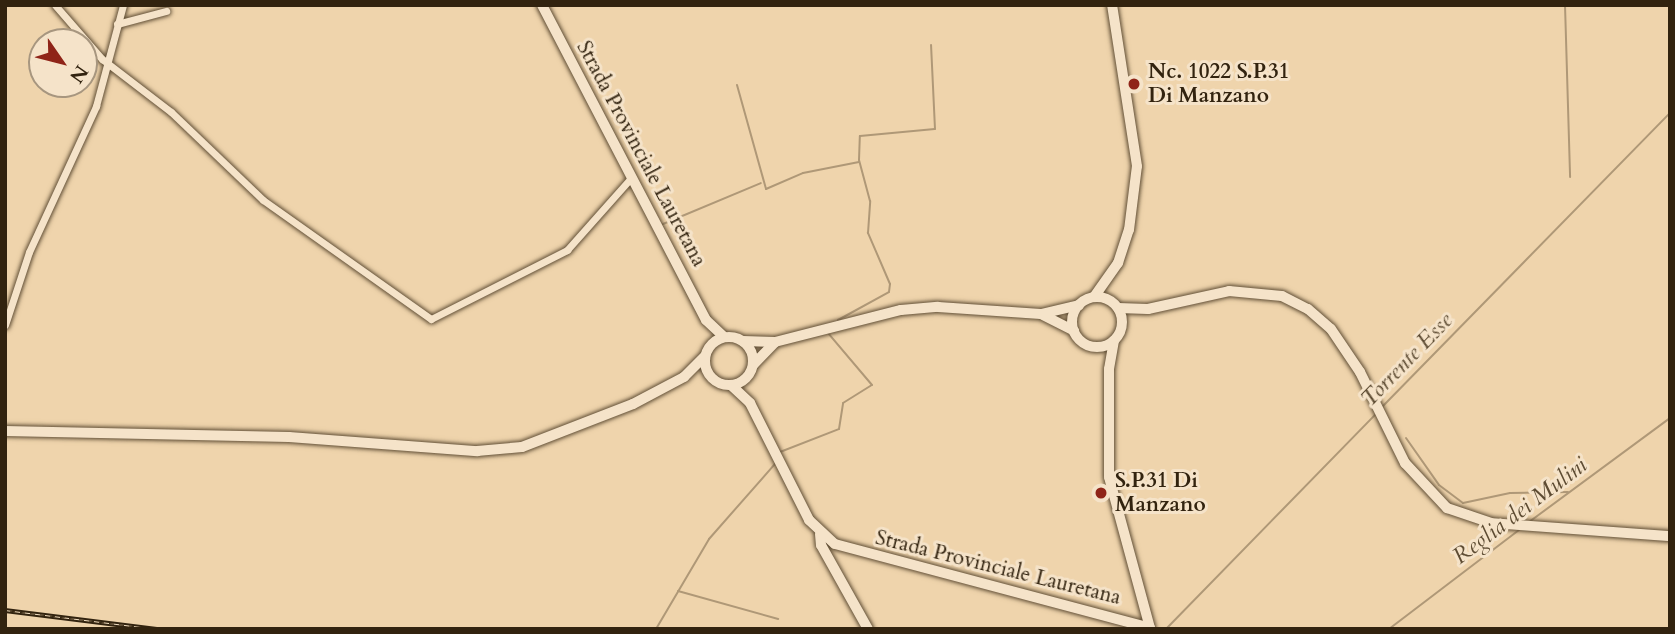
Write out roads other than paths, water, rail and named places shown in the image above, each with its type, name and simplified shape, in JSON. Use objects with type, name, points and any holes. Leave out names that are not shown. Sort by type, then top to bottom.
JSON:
[{"type":"main road","name":"Strada Provinciale Lauretana","points":[[542,5],[706,320],[724,337]]},
{"type":"main road","points":[[1112,5],[1137,166],[1133,211],[1118,263],[1116,305],[1122,327]]},
{"type":"main road","points":[[684,377],[706,352],[724,337],[743,341],[775,342],[901,310],[938,307],[1041,314],[1079,305],[1094,297],[1118,263]]},
{"type":"main road","points":[[1094,297],[1116,305],[1148,309],[1229,291],[1282,296],[1308,309],[1331,329],[1360,372],[1415,477],[1436,500],[1476,520],[1670,536]]},
{"type":"main road","points":[[1074,331],[1073,315],[1079,305]]},
{"type":"main road","points":[[1148,309],[1122,327],[1114,340],[1109,369],[1109,477],[1151,628]]},
{"type":"main road","points":[[1041,314],[1074,331],[1091,346],[1109,369]]},
{"type":"main road","name":"Strada Provinciale Lauretana","points":[[706,320],[709,376],[732,386],[750,403],[808,520],[820,534],[835,544],[1151,628]]},
{"type":"main road","points":[[1091,346],[1114,340]]},
{"type":"main road","name":"Strada Provinciale Lauretana","points":[[743,341],[752,352],[750,403]]},
{"type":"main road","points":[[732,386],[751,371],[775,342]]},
{"type":"main road","points":[[5,432],[289,437],[477,451],[522,447],[554,438],[684,377],[709,376]]},
{"type":"main road","name":"Strada Provinciale Lauretana","points":[[820,534],[828,558],[868,629]]},
{"type":"main road","points":[[828,558],[835,544]]},
{"type":"street","points":[[55,5],[107,64],[181,120],[263,200],[431,318],[567,250],[631,178]]},
{"type":"street","points":[[5,325],[29,252],[96,106],[122,5]]},
{"type":"street","points":[[117,24],[166,11]]},
{"type":"waterway","points":[[1565,5],[1570,177]]},
{"type":"waterway","points":[[838,320],[889,292],[890,284],[868,233],[870,201],[859,160],[860,136],[935,129],[931,45]]},
{"type":"waterway","points":[[737,85],[766,189],[803,173],[859,162]]},
{"type":"waterway","name":"Torrente Esse","points":[[1382,407],[1670,113]]},
{"type":"waterway","points":[[663,224],[761,183]]},
{"type":"waterway","points":[[780,452],[839,429],[843,403],[872,385],[828,333]]},
{"type":"waterway","name":"Torrente Esse","points":[[1166,629],[1376,414]]},
{"type":"waterway","name":"Reglia dei Mulini","points":[[1529,522],[1670,418]]},
{"type":"waterway","points":[[1406,438],[1439,485],[1463,503],[1510,493],[1568,492]]},
{"type":"waterway","points":[[656,629],[709,539],[775,464]]},
{"type":"waterway","name":"Reglia dei Mulini","points":[[1389,629],[1519,530]]},
{"type":"waterway","points":[[678,591],[778,619]]},
{"type":"railway","points":[[5,610],[157,629]]},
{"type":"place","name":"Nc. 1022 S.P.31 Di Manzano","points":[[1134,84]]},
{"type":"place","name":"S.P.31 Di Manzano","points":[[1101,493]]}]
